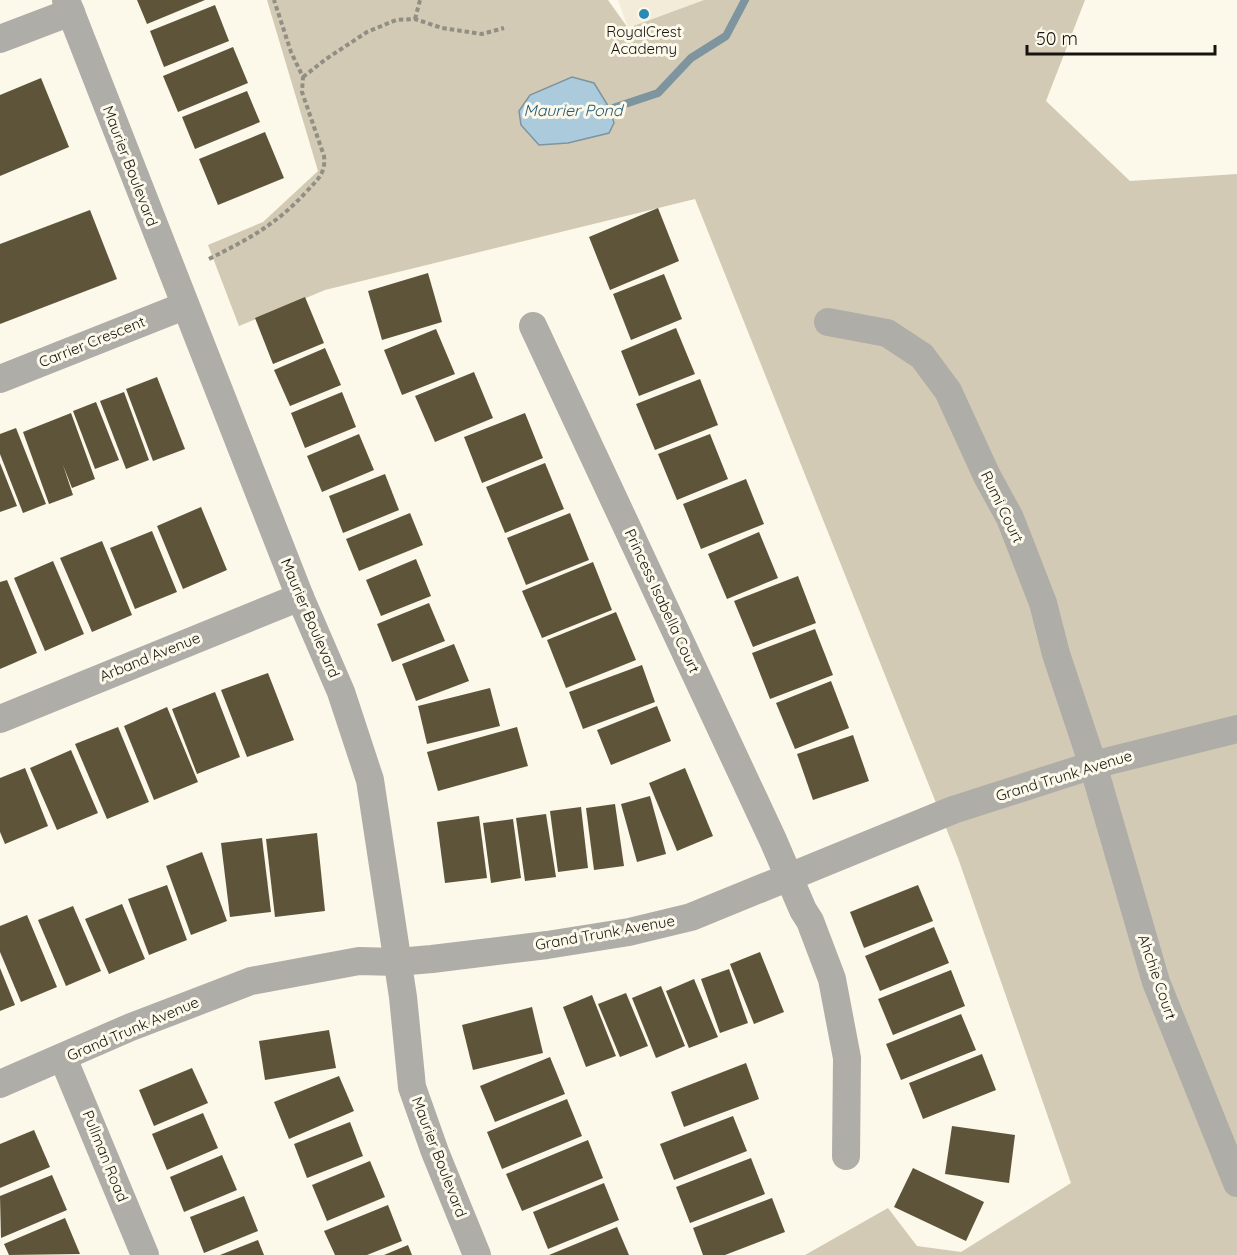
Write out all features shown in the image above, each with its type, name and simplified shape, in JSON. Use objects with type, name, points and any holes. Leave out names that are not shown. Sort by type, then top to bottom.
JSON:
[{"type":"street","points":[[0,39],[68,6]]},
{"type":"street","name":"Maurier Boulevard","points":[[68,6],[184,306],[300,597],[341,692],[370,780],[403,997],[412,1087],[435,1152],[477,1255]]},
{"type":"street","name":"Carrier Crescent","points":[[0,379],[184,306]]},
{"type":"street","name":"Rumi Court","points":[[828,322],[887,333],[922,356],[948,391],[1027,558],[1094,765]]},
{"type":"street","name":"Princess Isabella Court","points":[[534,326],[810,921],[832,979],[847,1058],[846,1156]]},
{"type":"street","name":"Arband Avenue","points":[[0,718],[300,597]]},
{"type":"street","name":"Grand Trunk Avenue","points":[[0,1084],[131,1027],[251,981],[359,961],[397,962],[547,945],[629,932],[691,917],[953,810],[1094,765],[1237,729]]},
{"type":"street","name":"Ahchie Court","points":[[1094,765],[1156,982],[1237,1183]]},
{"type":"street","name":"Pullman Road","points":[[63,1058],[145,1255]]},
{"type":"path","points":[[209,259],[264,230],[287,212],[321,177],[325,167],[324,156],[302,92],[303,77],[291,52],[274,0]]},
{"type":"path","points":[[415,19],[420,0]]},
{"type":"path","points":[[303,77],[367,32],[396,20],[415,19],[442,28],[482,34],[504,28]]},
{"type":"shaded area","points":[[267,0],[608,0],[628,28],[704,0],[1085,0],[1046,101],[1130,181],[1237,174],[1237,1255],[805,1255],[888,1208],[917,1246],[961,1252],[1071,1183],[958,858],[695,199],[325,290],[239,326],[208,245],[263,222],[318,171]]},
{"type":"shaded area","name":"RoyalCrest Academy","points":[[618,0],[704,0],[628,28]]},
{"type":"water","name":"Maurier Pond","points":[[572,77],[594,83],[610,109],[614,123],[609,133],[568,143],[539,145],[521,125],[519,111],[530,95]]},
{"type":"building","points":[[137,0],[205,0],[147,24]]},
{"type":"building","points":[[215,5],[229,41],[164,67],[150,31]]},
{"type":"building","points":[[233,47],[248,83],[178,112],[163,76]]},
{"type":"building","points":[[41,78],[69,147],[0,176],[0,95]]},
{"type":"building","points":[[247,91],[260,122],[195,149],[182,117]]},
{"type":"building","points":[[265,132],[284,178],[218,205],[199,159]]},
{"type":"building","points":[[658,208],[679,261],[610,290],[589,237]]},
{"type":"building","points":[[90,210],[117,279],[0,324],[0,244]]},
{"type":"building","points":[[428,273],[442,322],[382,340],[368,291]]},
{"type":"building","points":[[664,274],[682,319],[631,340],[613,294]]},
{"type":"building","points":[[305,297],[324,343],[273,364],[255,318]]},
{"type":"building","points":[[676,328],[695,374],[639,396],[621,351]]},
{"type":"building","points":[[436,329],[455,374],[402,395],[384,350]]},
{"type":"building","points":[[325,348],[341,385],[290,406],[274,370]]},
{"type":"building","points":[[474,372],[493,418],[435,442],[415,396]]},
{"type":"building","points":[[157,377],[185,449],[153,461],[126,389]]},
{"type":"building","points":[[700,379],[718,425],[655,450],[636,404]]},
{"type":"building","points":[[124,392],[149,460],[126,469],[100,401]]},
{"type":"building","points":[[342,392],[356,427],[305,448],[291,413]]},
{"type":"building","points":[[96,402],[119,460],[95,469],[73,411]]},
{"type":"building","points":[[71,413],[95,479],[72,488],[63,465],[73,495],[49,504],[23,432]]},
{"type":"building","points":[[525,413],[543,458],[482,483],[464,437]]},
{"type":"building","points":[[16,428],[46,504],[23,513],[0,454],[0,434]]},
{"type":"building","points":[[359,434],[374,470],[322,492],[307,456]]},
{"type":"building","points":[[710,434],[728,479],[677,500],[658,454]]},
{"type":"building","points":[[0,463],[17,506],[0,512]]},
{"type":"building","points":[[545,463],[564,509],[505,533],[486,487]]},
{"type":"building","points":[[385,474],[399,510],[343,533],[329,496]]},
{"type":"building","points":[[746,479],[764,524],[701,549],[683,504]]},
{"type":"building","points":[[201,507],[227,570],[183,589],[157,526]]},
{"type":"building","points":[[410,513],[423,545],[359,571],[346,539]]},
{"type":"building","points":[[570,513],[589,560],[526,585],[507,538]]},
{"type":"building","points":[[152,531],[177,592],[135,609],[110,548]]},
{"type":"building","points":[[759,532],[778,578],[727,599],[708,554]]},
{"type":"building","points":[[102,541],[132,615],[92,632],[60,558]]},
{"type":"building","points":[[416,559],[431,596],[381,616],[366,580]]},
{"type":"building","points":[[53,561],[84,634],[45,651],[14,578]]},
{"type":"building","points":[[593,562],[612,610],[542,638],[522,591]]},
{"type":"building","points":[[798,576],[816,623],[753,647],[734,601]]},
{"type":"building","points":[[7,580],[37,653],[0,669],[0,582]]},
{"type":"building","points":[[429,603],[445,641],[392,662],[377,624]]},
{"type":"building","points":[[616,612],[636,660],[566,688],[547,640]]},
{"type":"building","points":[[815,629],[833,675],[770,699],[752,653]]},
{"type":"building","points":[[454,644],[469,681],[416,701],[402,664]]},
{"type":"building","points":[[642,665],[655,702],[583,729],[569,692]]},
{"type":"building","points":[[268,673],[294,740],[247,757],[221,690]]},
{"type":"building","points":[[831,681],[849,728],[795,749],[776,703]]},
{"type":"building","points":[[490,688],[500,726],[427,744],[418,706]]},
{"type":"building","points":[[215,692],[240,757],[197,774],[172,709]]},
{"type":"building","points":[[657,706],[671,741],[611,765],[597,730]]},
{"type":"building","points":[[167,707],[198,782],[154,800],[124,726]]},
{"type":"building","points":[[118,727],[149,802],[107,819],[75,744]]},
{"type":"building","points":[[517,727],[528,766],[438,791],[427,752]]},
{"type":"building","points":[[853,735],[869,781],[813,800],[797,754]]},
{"type":"building","points":[[71,750],[98,813],[57,830],[30,768]]},
{"type":"building","points":[[25,768],[48,826],[5,844],[0,832],[0,778]]},
{"type":"building","points":[[685,768],[713,836],[677,851],[649,783]]},
{"type":"building","points":[[650,796],[666,854],[637,862],[621,804]]},
{"type":"building","points":[[615,804],[624,866],[594,870],[586,808]]},
{"type":"building","points":[[581,807],[588,868],[558,872],[550,811]]},
{"type":"building","points":[[546,814],[556,877],[525,881],[516,818]]},
{"type":"building","points":[[479,816],[487,878],[445,883],[437,822]]},
{"type":"building","points":[[513,819],[521,878],[491,883],[483,823]]},
{"type":"building","points":[[317,833],[325,911],[275,917],[266,839]]},
{"type":"building","points":[[262,838],[271,912],[230,917],[221,843]]},
{"type":"building","points":[[202,852],[227,921],[191,935],[166,866]]},
{"type":"building","points":[[167,885],[187,940],[149,955],[128,899]]},
{"type":"building","points":[[918,885],[933,921],[864,948],[850,912]]},
{"type":"building","points":[[122,904],[145,959],[109,974],[85,919]]},
{"type":"building","points":[[73,906],[101,971],[66,986],[38,920]]},
{"type":"building","points":[[27,915],[57,987],[21,1002],[0,952],[0,926]]},
{"type":"building","points":[[934,927],[949,963],[880,991],[865,956]]},
{"type":"building","points":[[760,952],[784,1012],[754,1024],[730,964]]},
{"type":"building","points":[[0,968],[15,1005],[0,1011]]},
{"type":"building","points":[[729,969],[748,1023],[720,1033],[701,979]]},
{"type":"building","points":[[951,970],[965,1006],[893,1035],[878,999]]},
{"type":"building","points":[[694,979],[718,1037],[689,1048],[666,991]]},
{"type":"building","points":[[661,986],[685,1046],[656,1058],[632,998]]},
{"type":"building","points":[[626,993],[648,1046],[620,1057],[598,1004]]},
{"type":"building","points":[[592,995],[616,1056],[586,1067],[563,1007]]},
{"type":"building","points":[[532,1007],[543,1053],[473,1070],[462,1025]]},
{"type":"building","points":[[961,1014],[976,1050],[901,1080],[886,1044]]},
{"type":"building","points":[[329,1030],[336,1068],[265,1080],[259,1041]]},
{"type":"building","points":[[982,1054],[996,1090],[923,1119],[909,1083]]},
{"type":"building","points":[[550,1057],[565,1094],[495,1122],[480,1086]]},
{"type":"building","points":[[746,1063],[759,1099],[684,1127],[671,1092]]},
{"type":"building","points":[[192,1068],[208,1103],[154,1126],[139,1090]]},
{"type":"building","points":[[339,1076],[354,1111],[289,1139],[274,1102]]},
{"type":"building","points":[[567,1099],[582,1136],[502,1169],[487,1132]]},
{"type":"building","points":[[203,1113],[218,1148],[167,1170],[152,1134]]},
{"type":"building","points":[[733,1116],[747,1151],[674,1180],[660,1144]]},
{"type":"building","points":[[350,1122],[363,1156],[307,1178],[294,1144]]},
{"type":"building","points":[[952,1126],[1015,1135],[1009,1183],[945,1174]]},
{"type":"building","points":[[34,1130],[50,1167],[0,1188],[0,1144]]},
{"type":"building","points":[[588,1140],[603,1178],[522,1211],[506,1174]]},
{"type":"building","points":[[222,1155],[237,1190],[184,1212],[170,1177]]},
{"type":"building","points":[[751,1158],[765,1194],[690,1223],[676,1187]]},
{"type":"building","points":[[370,1161],[385,1197],[327,1221],[312,1185]]},
{"type":"building","points":[[913,1168],[984,1202],[966,1241],[894,1207]]},
{"type":"building","points":[[52,1175],[67,1210],[1,1238],[0,1196]]},
{"type":"building","points":[[604,1183],[619,1220],[548,1249],[533,1212]]},
{"type":"building","points":[[244,1196],[258,1231],[204,1253],[190,1217]]},
{"type":"building","points":[[772,1198],[785,1232],[725,1255],[703,1255],[693,1228]]},
{"type":"building","points":[[388,1205],[402,1241],[367,1255],[335,1255],[324,1231]]},
{"type":"building","points":[[65,1218],[80,1254],[9,1255],[4,1244]]},
{"type":"building","points":[[617,1227],[629,1255],[549,1255]]},
{"type":"building","points":[[258,1240],[264,1255],[220,1255]]},
{"type":"building","points":[[408,1245],[412,1255],[384,1255]]},
{"type":"waterway","points":[[610,109],[658,93],[691,58],[726,36],[745,0]]},
{"type":"place","name":"RoyalCrest Academy","points":[[644,14]]}]
